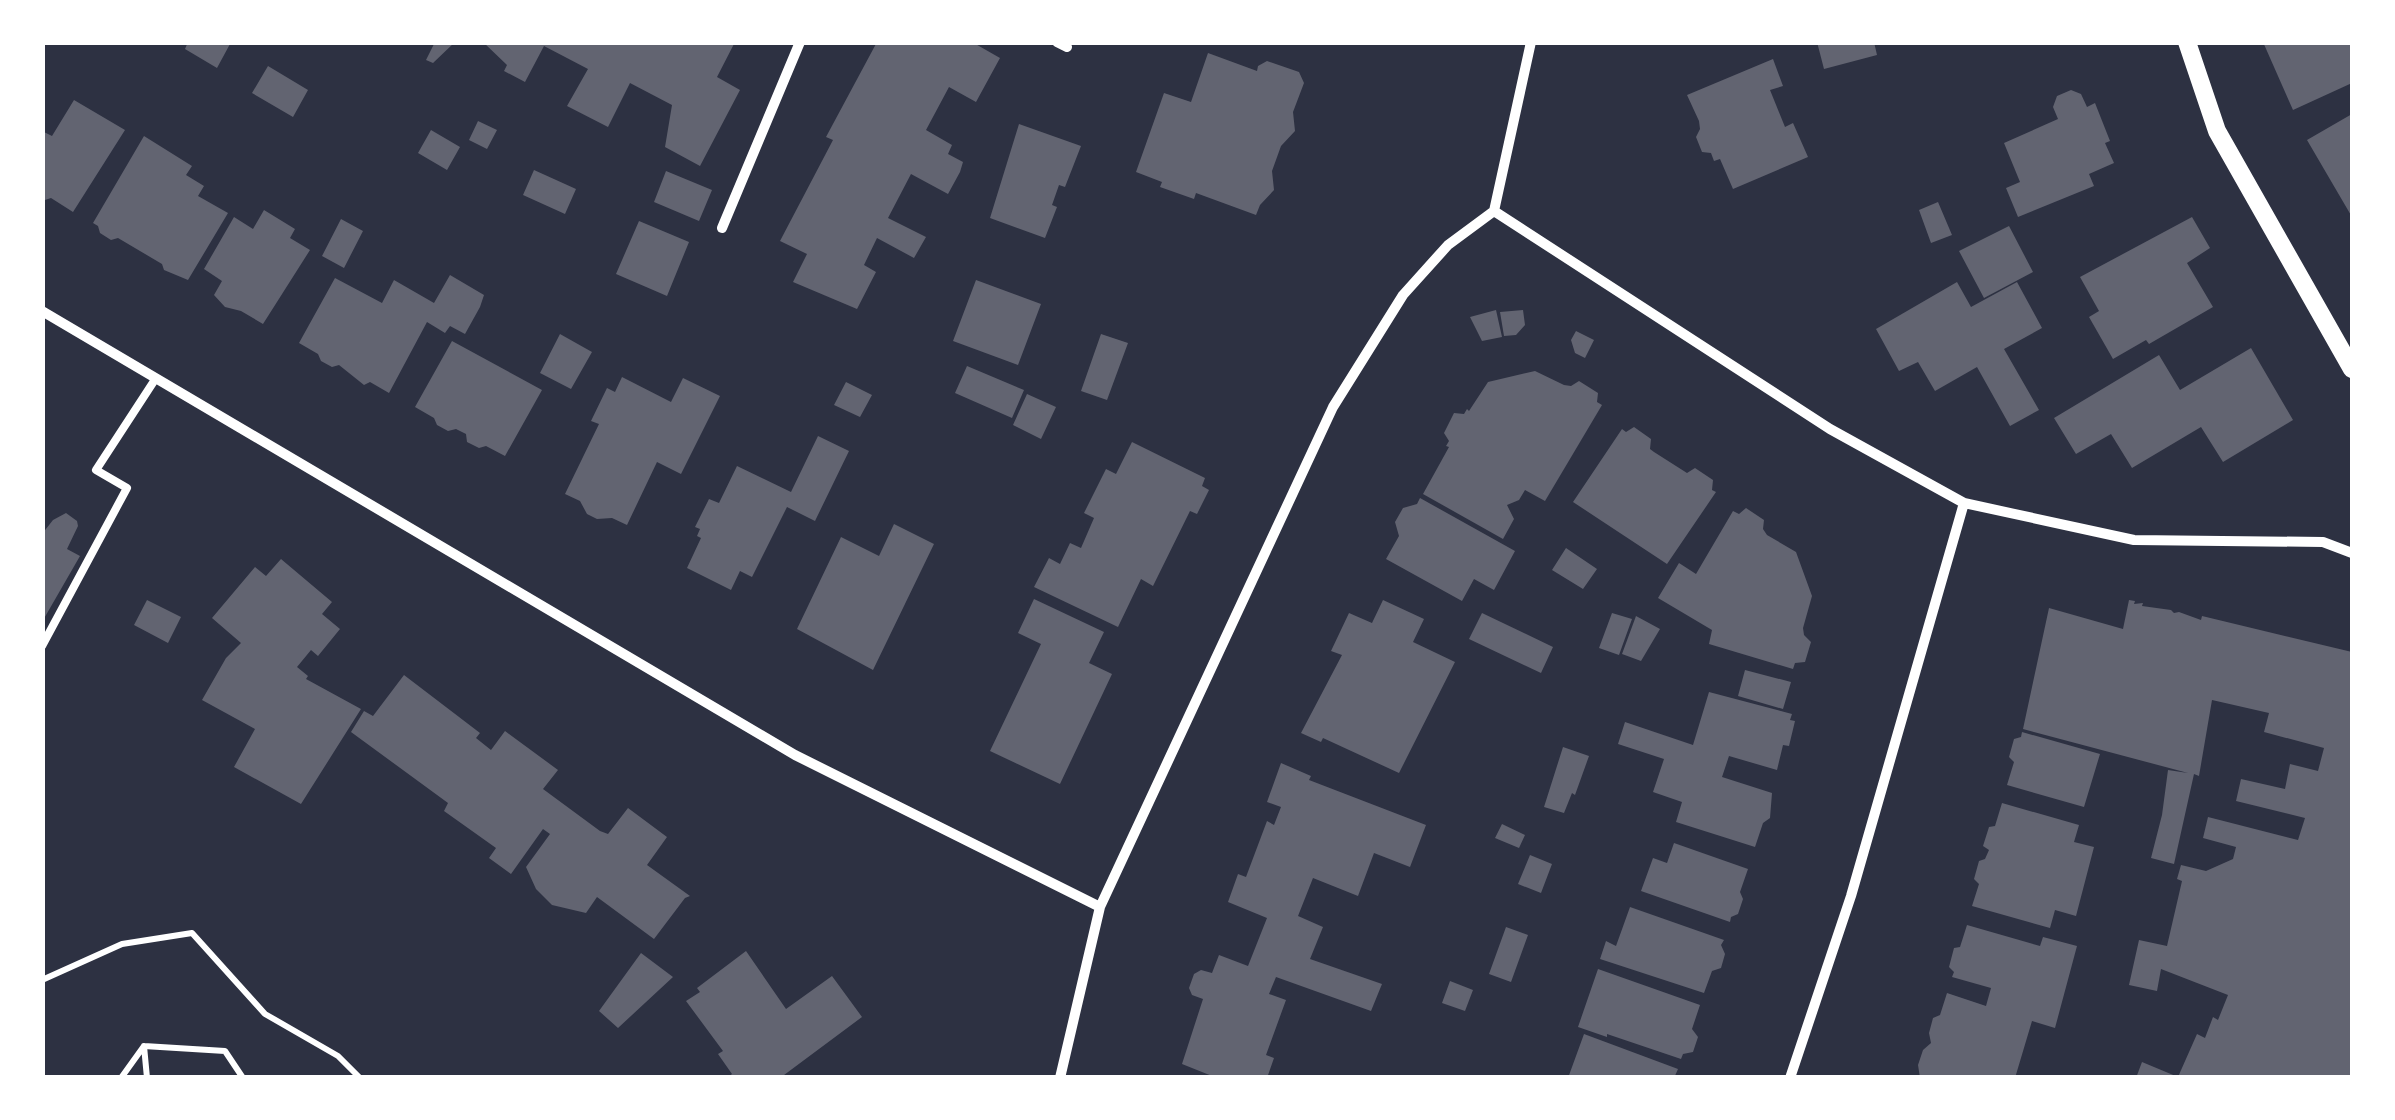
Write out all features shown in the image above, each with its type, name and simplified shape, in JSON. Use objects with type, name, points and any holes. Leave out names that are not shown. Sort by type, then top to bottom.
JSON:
[{"type":"street","points":[[722,228],[800,42]]},
{"type":"street","points":[[1060,1078],[1100,907],[1333,407],[1403,295],[1448,245],[1494,212],[1531,42]]},
{"type":"street","points":[[2187,42],[2217,132],[2352,370]]},
{"type":"street","points":[[1494,212],[1830,430],[1964,503],[2134,540],[2324,542],[2352,552]]},
{"type":"street","points":[[42,311],[795,755],[1100,907]]},
{"type":"street","points":[[1790,1078],[1851,896],[1964,503]]},
{"type":"lane","points":[[42,646],[127,488],[96,470],[156,378]]},
{"type":"path","points":[[42,980],[122,944],[192,934],[265,1014],[338,1056],[360,1078]]},
{"type":"path","points":[[121,1078],[144,1046]]},
{"type":"path","points":[[144,1046],[147,1078]]},
{"type":"path","points":[[144,1046],[225,1051],[243,1078]]},
{"type":"building","points":[[188,42],[230,44],[217,68],[185,49]]},
{"type":"building","points":[[435,42],[455,42],[433,63],[426,60]]},
{"type":"building","points":[[483,42],[735,42],[717,77],[740,90],[700,166],[665,147],[672,105],[630,83],[608,127],[567,106],[588,69],[544,46],[525,82],[504,71],[507,65]]},
{"type":"building","points":[[877,42],[972,42],[1000,58],[976,102],[949,87],[926,130],[952,145],[948,154],[963,162],[960,172],[948,194],[911,174],[888,218],[926,237],[914,258],[877,238],[864,265],[876,272],[857,309],[793,282],[807,254],[780,241],[833,140],[826,137]]},
{"type":"building","points":[[1817,42],[1874,42],[1877,55],[1824,69]]},
{"type":"building","points":[[2263,42],[2352,42],[2352,83],[2293,110]]},
{"type":"building","points":[[1208,53],[1257,71],[1267,61],[1299,72],[1304,83],[1293,112],[1295,131],[1281,146],[1272,171],[1274,190],[1256,215],[1196,193],[1194,199],[1160,187],[1162,182],[1136,172],[1164,93],[1191,102]]},
{"type":"building","points":[[1773,59],[1783,86],[1770,90],[1785,127],[1793,123],[1808,157],[1733,189],[1720,159],[1714,161],[1711,153],[1702,152],[1696,137],[1699,121],[1687,95]]},
{"type":"building","points":[[268,66],[308,90],[293,117],[252,93]]},
{"type":"building","points":[[2071,90],[2081,94],[2087,107],[2095,103],[2114,163],[2089,174],[2094,186],[2018,217],[2006,188],[2020,182],[2004,143],[2058,119],[2053,107],[2057,96]]},
{"type":"building","points":[[74,100],[125,130],[73,212],[51,198],[42,201],[42,131],[52,136]]},
{"type":"building","points":[[2352,114],[2352,217],[2307,140]]},
{"type":"building","points":[[478,121],[497,130],[487,149],[469,140]]},
{"type":"building","points":[[1019,124],[1081,146],[1065,187],[1059,185],[1052,205],[1057,207],[1045,238],[990,218]]},
{"type":"building","points":[[431,130],[460,147],[447,170],[418,153]]},
{"type":"building","points":[[144,136],[192,166],[186,175],[204,186],[198,196],[228,213],[188,280],[164,270],[162,264],[118,238],[111,240],[93,223]]},
{"type":"building","points":[[534,170],[576,189],[565,214],[523,195]]},
{"type":"building","points":[[666,171],[712,190],[699,221],[654,202]]},
{"type":"building","points":[[1938,202],[1952,235],[1931,243],[1919,210]]},
{"type":"building","points":[[264,210],[295,229],[290,238],[310,250],[263,324],[225,307],[214,295],[222,281],[204,269],[234,217],[253,229]]},
{"type":"building","points":[[2192,217],[2210,248],[2187,263],[2213,307],[2149,344],[2146,340],[2113,359],[2089,317],[2099,311],[2080,277]]},
{"type":"building","points":[[341,219],[363,231],[344,268],[322,256]]},
{"type":"building","points":[[639,221],[689,242],[667,296],[616,274]]},
{"type":"building","points":[[2009,226],[2033,272],[1984,298],[1959,251]]},
{"type":"building","points":[[450,275],[484,295],[480,307],[465,334],[450,326],[445,333],[427,322],[389,393],[370,382],[364,385],[339,365],[332,367],[321,361],[318,354],[299,343],[335,278],[382,303],[394,280],[434,303]]},
{"type":"building","points":[[976,280],[1041,304],[1018,365],[953,341]]},
{"type":"building","points":[[1957,282],[1971,307],[2017,282],[2042,328],[2004,349],[2039,410],[2010,426],[1977,367],[1935,391],[1918,362],[1899,371],[1876,329]]},
{"type":"building","points":[[1496,310],[1502,337],[1482,341],[1470,317]]},
{"type":"building","points":[[1523,310],[1525,325],[1516,335],[1504,336],[1500,312]]},
{"type":"building","points":[[1576,331],[1594,340],[1585,358],[1575,353],[1571,340]]},
{"type":"building","points":[[560,334],[592,352],[571,389],[540,373]]},
{"type":"building","points":[[1101,334],[1128,343],[1107,400],[1081,391]]},
{"type":"building","points":[[452,341],[542,390],[505,456],[467,442],[466,434],[456,429],[448,431],[415,407]]},
{"type":"building","points":[[2251,348],[2293,420],[2223,462],[2201,427],[2132,468],[2111,434],[2076,454],[2054,418],[2159,355],[2180,390]]},
{"type":"building","points":[[967,366],[1024,390],[1012,418],[955,393]]},
{"type":"building","points":[[1535,371],[1564,385],[1579,381],[1598,393],[1597,402],[1602,405],[1545,501],[1525,490],[1519,500],[1507,505],[1514,519],[1503,539],[1423,494],[1449,447],[1444,433],[1454,413],[1469,411],[1488,382]]},
{"type":"building","points":[[622,377],[671,402],[683,378],[720,396],[681,474],[657,462],[627,525],[587,514],[580,501],[565,494],[599,424],[591,421],[607,388],[615,392]]},
{"type":"building","points":[[846,382],[872,395],[860,417],[834,405]]},
{"type":"building","points":[[1027,394],[1056,407],[1041,439],[1013,425]]},
{"type":"building","points":[[1634,427],[1651,439],[1650,449],[1654,452],[1687,473],[1695,468],[1713,480],[1712,490],[1716,492],[1667,564],[1573,502],[1622,429],[1626,432]]},
{"type":"building","points":[[818,436],[849,451],[815,521],[787,507],[752,577],[740,571],[731,590],[687,568],[701,538],[697,536],[700,529],[695,527],[709,499],[719,503],[737,466],[791,492]]},
{"type":"building","points":[[1132,442],[1205,478],[1202,486],[1209,490],[1197,514],[1190,511],[1153,586],[1141,579],[1118,627],[1034,587],[1049,558],[1060,564],[1070,543],[1081,548],[1094,518],[1084,513],[1106,469],[1116,474]]},
{"type":"building","points":[[1420,498],[1515,551],[1494,590],[1474,579],[1462,601],[1386,559],[1399,536],[1395,522],[1403,508],[1417,504]]},
{"type":"building","points":[[1746,508],[1764,520],[1767,535],[1796,552],[1812,596],[1803,628],[1811,642],[1805,662],[1795,663],[1793,669],[1709,644],[1712,630],[1658,598],[1679,563],[1696,574],[1733,511],[1739,514]]},
{"type":"building","points":[[66,513],[78,526],[67,549],[80,556],[42,622],[42,534],[53,520]]},
{"type":"building","points":[[894,524],[934,544],[873,670],[797,629],[841,537],[879,556]]},
{"type":"building","points":[[1566,548],[1597,569],[1583,589],[1552,570]]},
{"type":"building","points":[[281,559],[332,602],[322,614],[340,629],[318,656],[311,650],[297,667],[308,676],[306,679],[361,709],[301,804],[234,767],[255,729],[202,700],[226,658],[241,643],[212,618],[255,567],[266,576]]},
{"type":"building","points":[[1034,599],[1104,632],[1089,663],[1112,674],[1060,784],[990,751],[1041,644],[1018,633]]},
{"type":"building","points":[[147,600],[181,617],[168,643],[134,625]]},
{"type":"building","points":[[1383,600],[1424,619],[1413,642],[1455,662],[1399,773],[1323,738],[1321,742],[1301,733],[1342,655],[1331,651],[1349,613],[1372,623]]},
{"type":"building","points":[[2129,600],[2201,620],[2202,616],[2352,652],[2351,1078],[2136,1078],[2142,1062],[2178,1077],[2197,1034],[2205,1038],[2228,995],[2161,969],[2157,991],[2129,985],[2139,940],[2167,946],[2182,881],[2177,879],[2181,865],[2206,871],[2233,859],[2236,847],[2203,838],[2208,817],[2298,840],[2305,818],[2236,801],[2241,779],[2285,789],[2290,764],[2318,771],[2324,748],[2264,732],[2269,713],[2212,700],[2199,776],[2194,774],[2174,864],[2151,858],[2168,770],[2188,773],[2023,729],[2049,608],[2123,629]]},
{"type":"building","points":[[1482,613],[1553,647],[1541,673],[1469,639]]},
{"type":"building","points":[[1612,613],[1632,619],[1619,655],[1599,648]]},
{"type":"building","points":[[1636,616],[1660,629],[1641,661],[1622,654]]},
{"type":"building","points":[[1745,670],[1791,682],[1783,709],[1738,696]]},
{"type":"building","points":[[404,675],[480,733],[476,738],[491,750],[505,731],[558,770],[543,789],[600,831],[608,834],[628,808],[667,837],[647,865],[690,896],[654,939],[597,897],[586,913],[552,905],[536,889],[526,867],[550,834],[543,829],[511,874],[489,858],[496,848],[444,811],[448,803],[351,732],[364,711],[373,716]]},
{"type":"building","points":[[1709,692],[1792,714],[1790,720],[1795,721],[1777,770],[1729,756],[1722,777],[1772,793],[1770,818],[1763,823],[1755,847],[1676,822],[1682,802],[1653,792],[1664,759],[1618,744],[1625,722],[1693,745]]},
{"type":"building","points":[[2022,732],[2100,754],[2084,807],[2007,785],[2014,762],[2009,757],[2014,739],[2021,737]]},
{"type":"building","points":[[1563,747],[1589,756],[1564,813],[1544,807]]},
{"type":"building","points":[[1281,763],[1311,776],[1309,780],[1426,825],[1410,867],[1374,853],[1358,896],[1313,878],[1298,916],[1323,927],[1310,959],[1382,984],[1371,1011],[1276,977],[1269,994],[1286,1000],[1266,1055],[1274,1058],[1267,1078],[1217,1078],[1182,1064],[1203,999],[1192,995],[1189,988],[1194,974],[1201,970],[1212,973],[1219,955],[1248,966],[1267,918],[1228,902],[1238,874],[1246,877],[1267,821],[1274,825],[1281,807],[1267,802]]},
{"type":"building","points":[[2002,803],[2079,825],[2074,842],[2094,847],[2076,916],[2055,910],[2050,928],[1972,906],[1979,884],[1974,879],[1979,861],[1985,859],[1989,850],[1983,846]]},
{"type":"building","points":[[1502,824],[1525,835],[1519,848],[1495,838]]},
{"type":"building","points":[[1674,843],[1748,869],[1738,914],[1730,922],[1641,891],[1653,858],[1667,863]]},
{"type":"building","points":[[1530,855],[1552,864],[1541,893],[1518,884]]},
{"type":"building","points":[[1630,907],[1724,940],[1721,968],[1712,971],[1704,993],[1600,959],[1606,941],[1616,946]]},
{"type":"building","points":[[1967,925],[2040,946],[2043,937],[2077,946],[2055,1028],[2032,1021],[2015,1078],[1920,1078],[1918,1065],[1923,1050],[1931,1043],[1933,1018],[1940,1015],[1947,993],[1986,1006],[1991,988],[1952,977],[1954,972],[1949,967]]},
{"type":"building","points":[[1506,927],[1528,935],[1511,982],[1489,974]]},
{"type":"building","points":[[746,951],[786,1009],[832,976],[862,1017],[780,1078],[727,1078],[732,1074],[718,1054],[723,1051],[686,1001]]},
{"type":"building","points":[[641,953],[673,977],[618,1028],[599,1011]]},
{"type":"building","points":[[1598,969],[1700,1005],[1692,1029],[1698,1037],[1693,1052],[1683,1054],[1681,1059],[1578,1027]]},
{"type":"building","points":[[1450,981],[1473,990],[1465,1011],[1442,1003]]},
{"type":"building","points":[[1584,1034],[1678,1069],[1674,1078],[1568,1078]]}]
